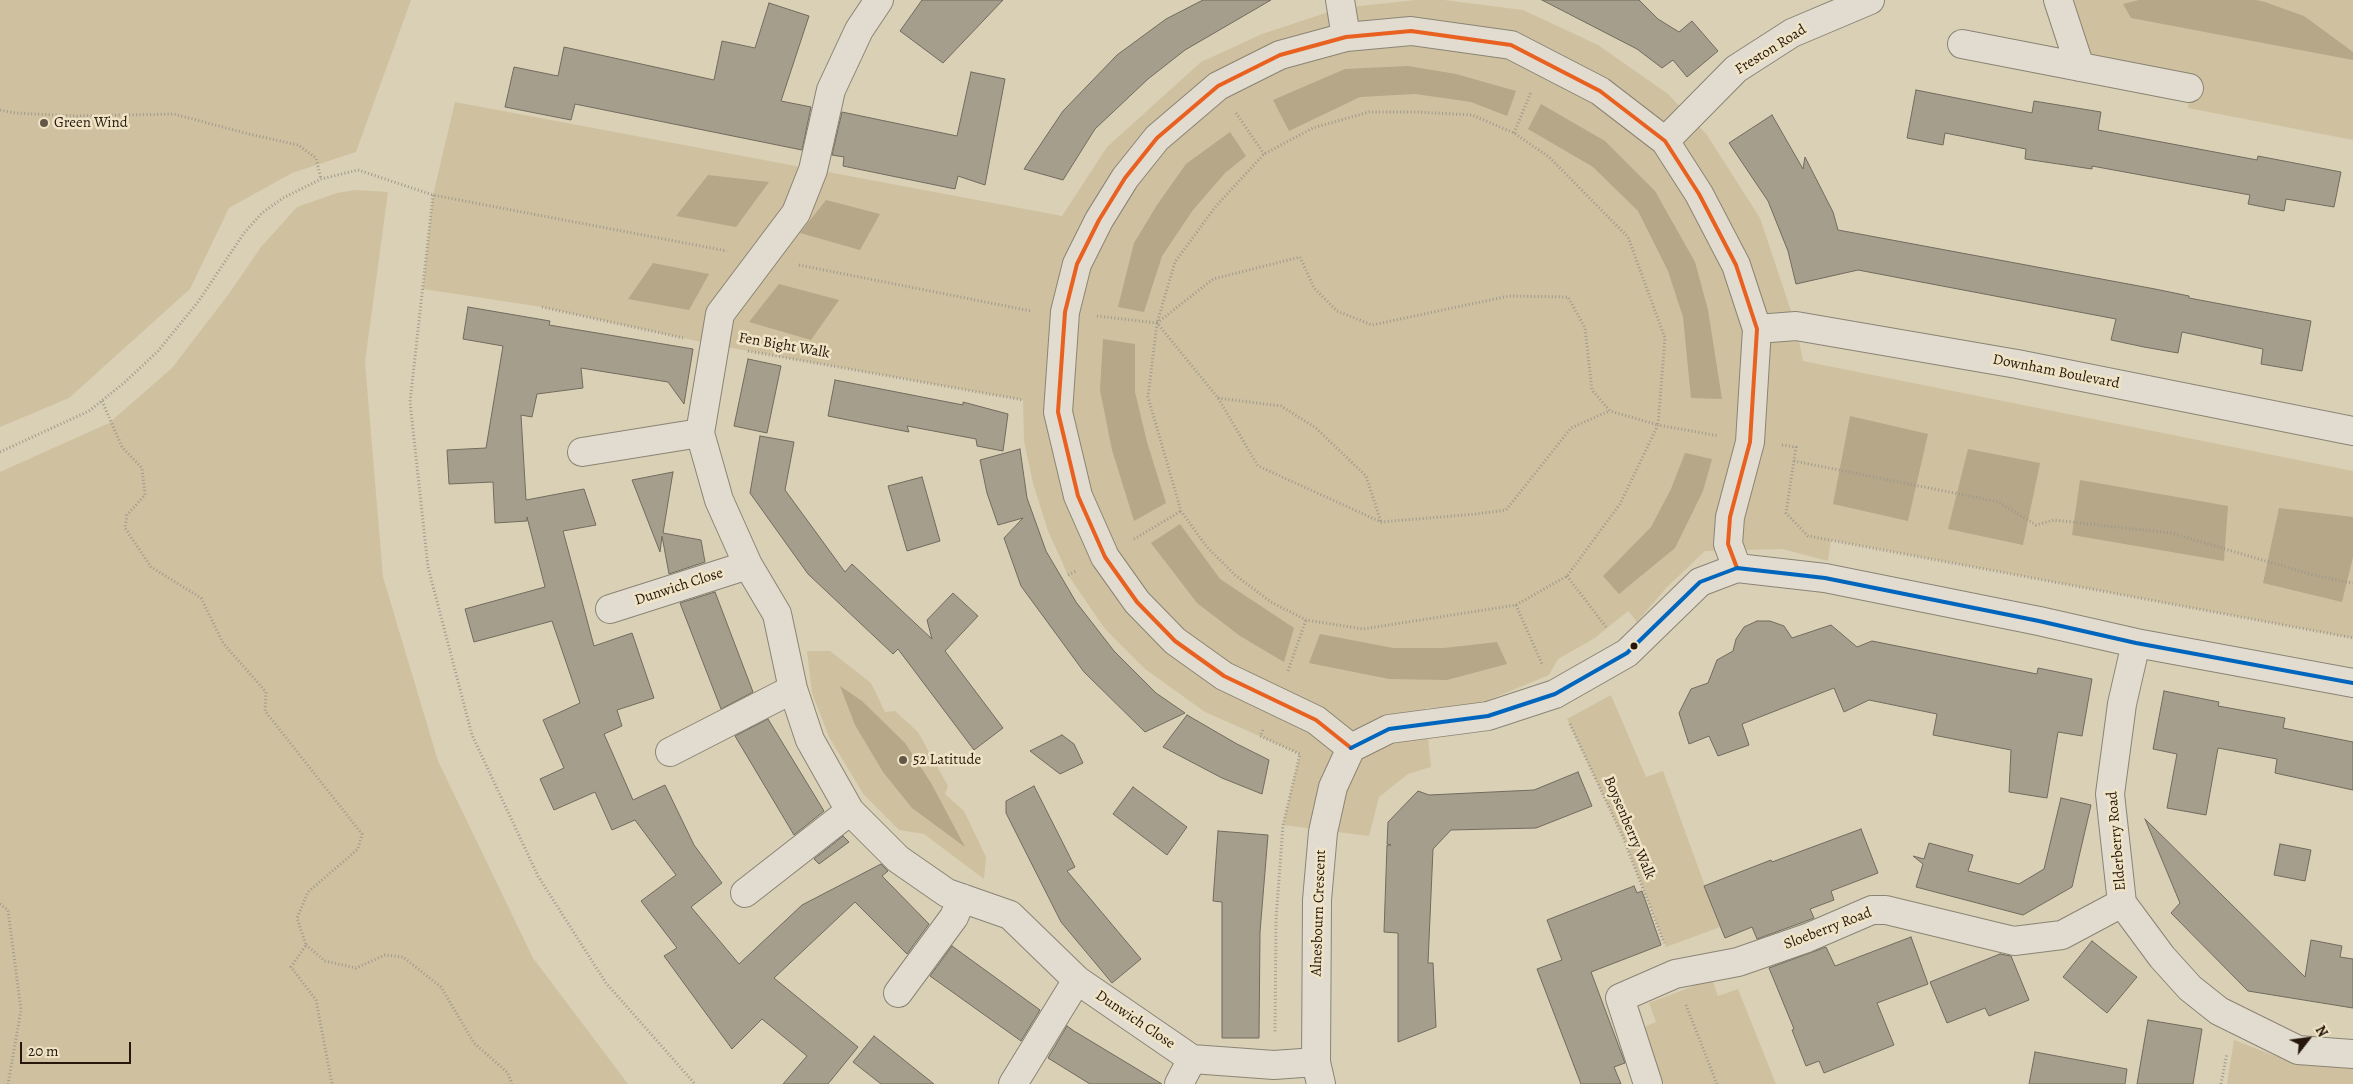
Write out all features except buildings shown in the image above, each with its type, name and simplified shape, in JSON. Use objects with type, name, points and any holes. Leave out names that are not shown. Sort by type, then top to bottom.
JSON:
[{"type":"street","name":"Dunwich Close","points":[[878,0],[859,30],[832,90],[813,170],[796,213],[720,314],[700,433],[719,500],[748,565],[777,614],[794,689],[810,740],[850,811],[898,859],[946,893],[1010,915],[1077,980],[1192,1059]]},
{"type":"street","points":[[1340,0],[1346,37]]},
{"type":"street","name":"Freston Road","points":[[1665,141],[1736,69],[1792,33],[1870,0]]},
{"type":"street","points":[[2058,0],[2080,66]]},
{"type":"street","points":[[1737,568],[1728,544],[1730,517],[1750,442],[1757,329],[1736,265],[1699,194],[1665,141],[1600,91],[1511,45],[1411,31],[1346,37],[1280,55],[1218,86],[1157,138],[1125,178],[1099,220],[1077,264],[1064,312],[1058,412],[1078,496],[1105,557],[1137,602],[1175,641],[1224,676],[1316,720],[1351,748],[1389,729],[1488,716],[1555,694],[1627,653],[1700,582],[1737,568],[1825,578],[2038,620],[2136,643],[2353,684]]},
{"type":"street","points":[[1962,44],[2189,88]]},
{"type":"street","name":"Downham Boulevard","points":[[1757,329],[1796,326],[2017,364],[2353,431]]},
{"type":"street","points":[[582,452],[700,433]]},
{"type":"street","name":"Dunwich Close","points":[[610,609],[748,565]]},
{"type":"street","name":"Elderberry Road","points":[[2136,643],[2122,704],[2110,794],[2122,903],[2162,957],[2190,988],[2219,1011],[2298,1050],[2353,1054]]},
{"type":"street","points":[[670,752],[794,689]]},
{"type":"street","name":"Alnesbourn Crescent","points":[[1318,1073],[1317,900],[1323,832],[1333,787],[1351,748]]},
{"type":"street","points":[[746,893],[850,811]]},
{"type":"street","points":[[898,993],[954,917],[962,898]]},
{"type":"street","name":"Sloeberry Road","points":[[1648,1084],[1620,998],[1675,974],[1738,962],[1807,938],[1872,910],[1886,910],[2014,941],[2062,935],[2122,903]]},
{"type":"street","points":[[1013,1084],[1077,980]]},
{"type":"street","points":[[1179,1084],[1192,1059],[1274,1065],[1318,1073]]},
{"type":"path","points":[[0,110],[15,113],[74,116],[174,114],[249,134],[298,144],[316,158],[321,180]]},
{"type":"path","points":[[1369,112],[1472,115],[1514,133],[1549,157],[1628,237],[1665,338],[1658,425],[1620,504],[1566,576],[1516,605],[1363,629],[1306,620],[1271,602],[1235,575],[1206,546],[1181,511],[1148,398],[1157,323],[1175,262],[1216,206],[1264,154],[1313,128],[1369,112]]},
{"type":"path","points":[[0,452],[89,411],[158,351],[198,302],[244,233],[262,213],[283,198],[321,180],[358,170],[433,195],[410,402],[428,567],[472,736],[538,876],[606,984],[695,1084]]},
{"type":"path","points":[[1157,323],[1214,279],[1300,257],[1314,288],[1337,311],[1372,325],[1509,296],[1568,297],[1585,328],[1592,390],[1610,411],[1658,425],[1750,442],[1796,447],[1786,513],[1808,536],[2353,638]]},
{"type":"path","name":"Fen Bight Walk","points":[[542,307],[715,345],[1023,400]]},
{"type":"path","points":[[1157,323],[1218,398],[1258,466],[1381,522],[1506,510],[1571,428],[1610,411]]},
{"type":"path","points":[[1218,398],[1281,406],[1316,428],[1366,476],[1381,522]]},
{"type":"path","points":[[102,401],[122,447],[142,468],[145,494],[127,515],[125,528],[151,567],[201,598],[223,643],[266,692],[265,712],[362,834],[358,849],[308,892],[297,918],[306,945],[325,961],[356,968],[385,955],[402,957],[441,987],[474,1043],[508,1073],[512,1084]]},
{"type":"path","points":[[1794,461],[1998,502],[2036,526],[2054,520],[2171,533],[2313,575],[2353,583]]},
{"type":"path","points":[[1566,576],[1627,653]]},
{"type":"path","name":"Boysenberry Walk","points":[[1516,605],[1555,694],[1623,837],[1717,1084]]},
{"type":"path","points":[[1274,1065],[1276,920],[1283,825],[1300,754],[1260,736],[1276,702],[1306,620]]},
{"type":"path","points":[[0,904],[8,910],[21,1010],[8,1084]]},
{"type":"path","points":[[306,945],[292,968],[316,1000],[332,1084]]},
{"type":"shaded area","points":[[0,0],[411,0],[356,152],[292,173],[229,208],[190,289],[69,398],[0,427]]},
{"type":"shaded area","points":[[1416,0],[1444,0],[1523,10],[1598,45],[1668,94],[1707,135],[1760,218],[1796,326],[1803,361],[2353,471],[2353,638],[1831,540],[1828,561],[1782,549],[1705,551],[1667,587],[1637,622],[1628,611],[1595,638],[1558,659],[1549,675],[1474,706],[1425,708],[1431,767],[1408,774],[1379,797],[1369,836],[1283,825],[1300,754],[1205,712],[1145,669],[1105,629],[1068,575],[1048,531],[1033,483],[1024,441],[1023,400],[715,345],[542,307],[423,289],[433,195],[455,102],[1062,216],[1107,147],[1201,62],[1262,34],[1341,8]]},
{"type":"shaded area","points":[[2058,0],[2353,0],[2353,140],[2188,108],[2189,88],[2080,67]]},
{"type":"shaded area","points":[[2139,0],[2256,0],[2265,2],[2304,16],[2353,52],[2353,60],[2131,18],[2123,4]]},
{"type":"shaded area","points":[[1408,66],[1456,74],[1516,91],[1507,116],[1471,102],[1415,94],[1360,97],[1289,131],[1273,100],[1345,69]]},
{"type":"shaded area","points":[[1541,104],[1605,141],[1655,191],[1695,262],[1708,310],[1722,399],[1691,398],[1683,317],[1668,271],[1638,211],[1593,167],[1528,129]]},
{"type":"shaded area","points":[[1230,132],[1246,156],[1225,173],[1193,210],[1162,256],[1144,312],[1118,307],[1134,243],[1157,205],[1186,164]]},
{"type":"shaded area","points":[[708,175],[769,182],[736,227],[676,216]]},
{"type":"shaded area","points":[[355,190],[388,192],[365,362],[383,577],[438,761],[533,958],[628,1084],[0,1084],[0,472],[109,423],[172,368],[228,295],[261,247],[297,207],[337,193]]},
{"type":"shaded area","points":[[826,200],[880,214],[860,250],[800,233]]},
{"type":"shaded area","points":[[653,263],[709,274],[689,310],[628,299]]},
{"type":"shaded area","points":[[779,284],[839,300],[811,340],[749,322]]},
{"type":"shaded area","points":[[1103,339],[1135,344],[1135,392],[1147,442],[1166,503],[1134,521],[1112,450],[1100,390]]},
{"type":"shaded area","points":[[1850,416],[1928,434],[1908,521],[1833,504]]},
{"type":"shaded area","points":[[1968,449],[2040,463],[2023,545],[1948,529]]},
{"type":"shaded area","points":[[1685,453],[1712,459],[1703,491],[1675,548],[1619,594],[1603,576],[1651,527],[1671,489]]},
{"type":"shaded area","points":[[2080,480],[2228,506],[2224,561],[2072,535]]},
{"type":"shaded area","points":[[2279,508],[2353,517],[2353,557],[2342,602],[2263,583]]},
{"type":"shaded area","points":[[1180,524],[1220,579],[1294,628],[1284,662],[1240,636],[1197,603],[1151,543]]},
{"type":"shaded area","points":[[1320,634],[1393,648],[1444,648],[1497,642],[1507,664],[1447,680],[1389,679],[1309,663]]},
{"type":"shaded area","points":[[807,651],[830,651],[871,683],[885,712],[895,711],[918,732],[948,786],[945,794],[964,811],[986,857],[984,879],[924,834],[899,830],[864,795],[829,737],[812,693]]},
{"type":"shaded area","points":[[840,686],[862,701],[905,743],[931,783],[965,847],[912,808],[883,772],[855,725]]},
{"type":"shaded area","points":[[1611,695],[1646,777],[1663,771],[1720,927],[1666,947],[1623,837],[1567,719]]},
{"type":"shaded area","points":[[1712,979],[1718,996],[1738,989],[1776,1084],[1664,1084],[1642,1028],[1656,1022],[1649,1003]]},
{"type":"shaded area","points":[[2234,1040],[2291,1062],[2353,1069],[2353,1084],[2227,1084]]},
{"type":"transit line","points":[[1351,748],[1316,720],[1224,676],[1175,641],[1137,602],[1105,557],[1078,496],[1058,412],[1065,312],[1077,264],[1099,220],[1125,178],[1157,138],[1218,86],[1280,55],[1346,37],[1411,31],[1511,45],[1600,91],[1665,141],[1699,194],[1736,265],[1757,329],[1750,442],[1730,517],[1728,544],[1737,568]]},
{"type":"transit line","points":[[1351,748],[1389,729],[1488,716],[1555,694],[1627,653],[1700,582],[1737,568],[1825,578],[2039,621],[2136,643],[2353,683]]},
{"type":"place","name":"Green Wind","points":[[44,123]]},
{"type":"place","name":"52 Latitude","points":[[903,760]]}]
